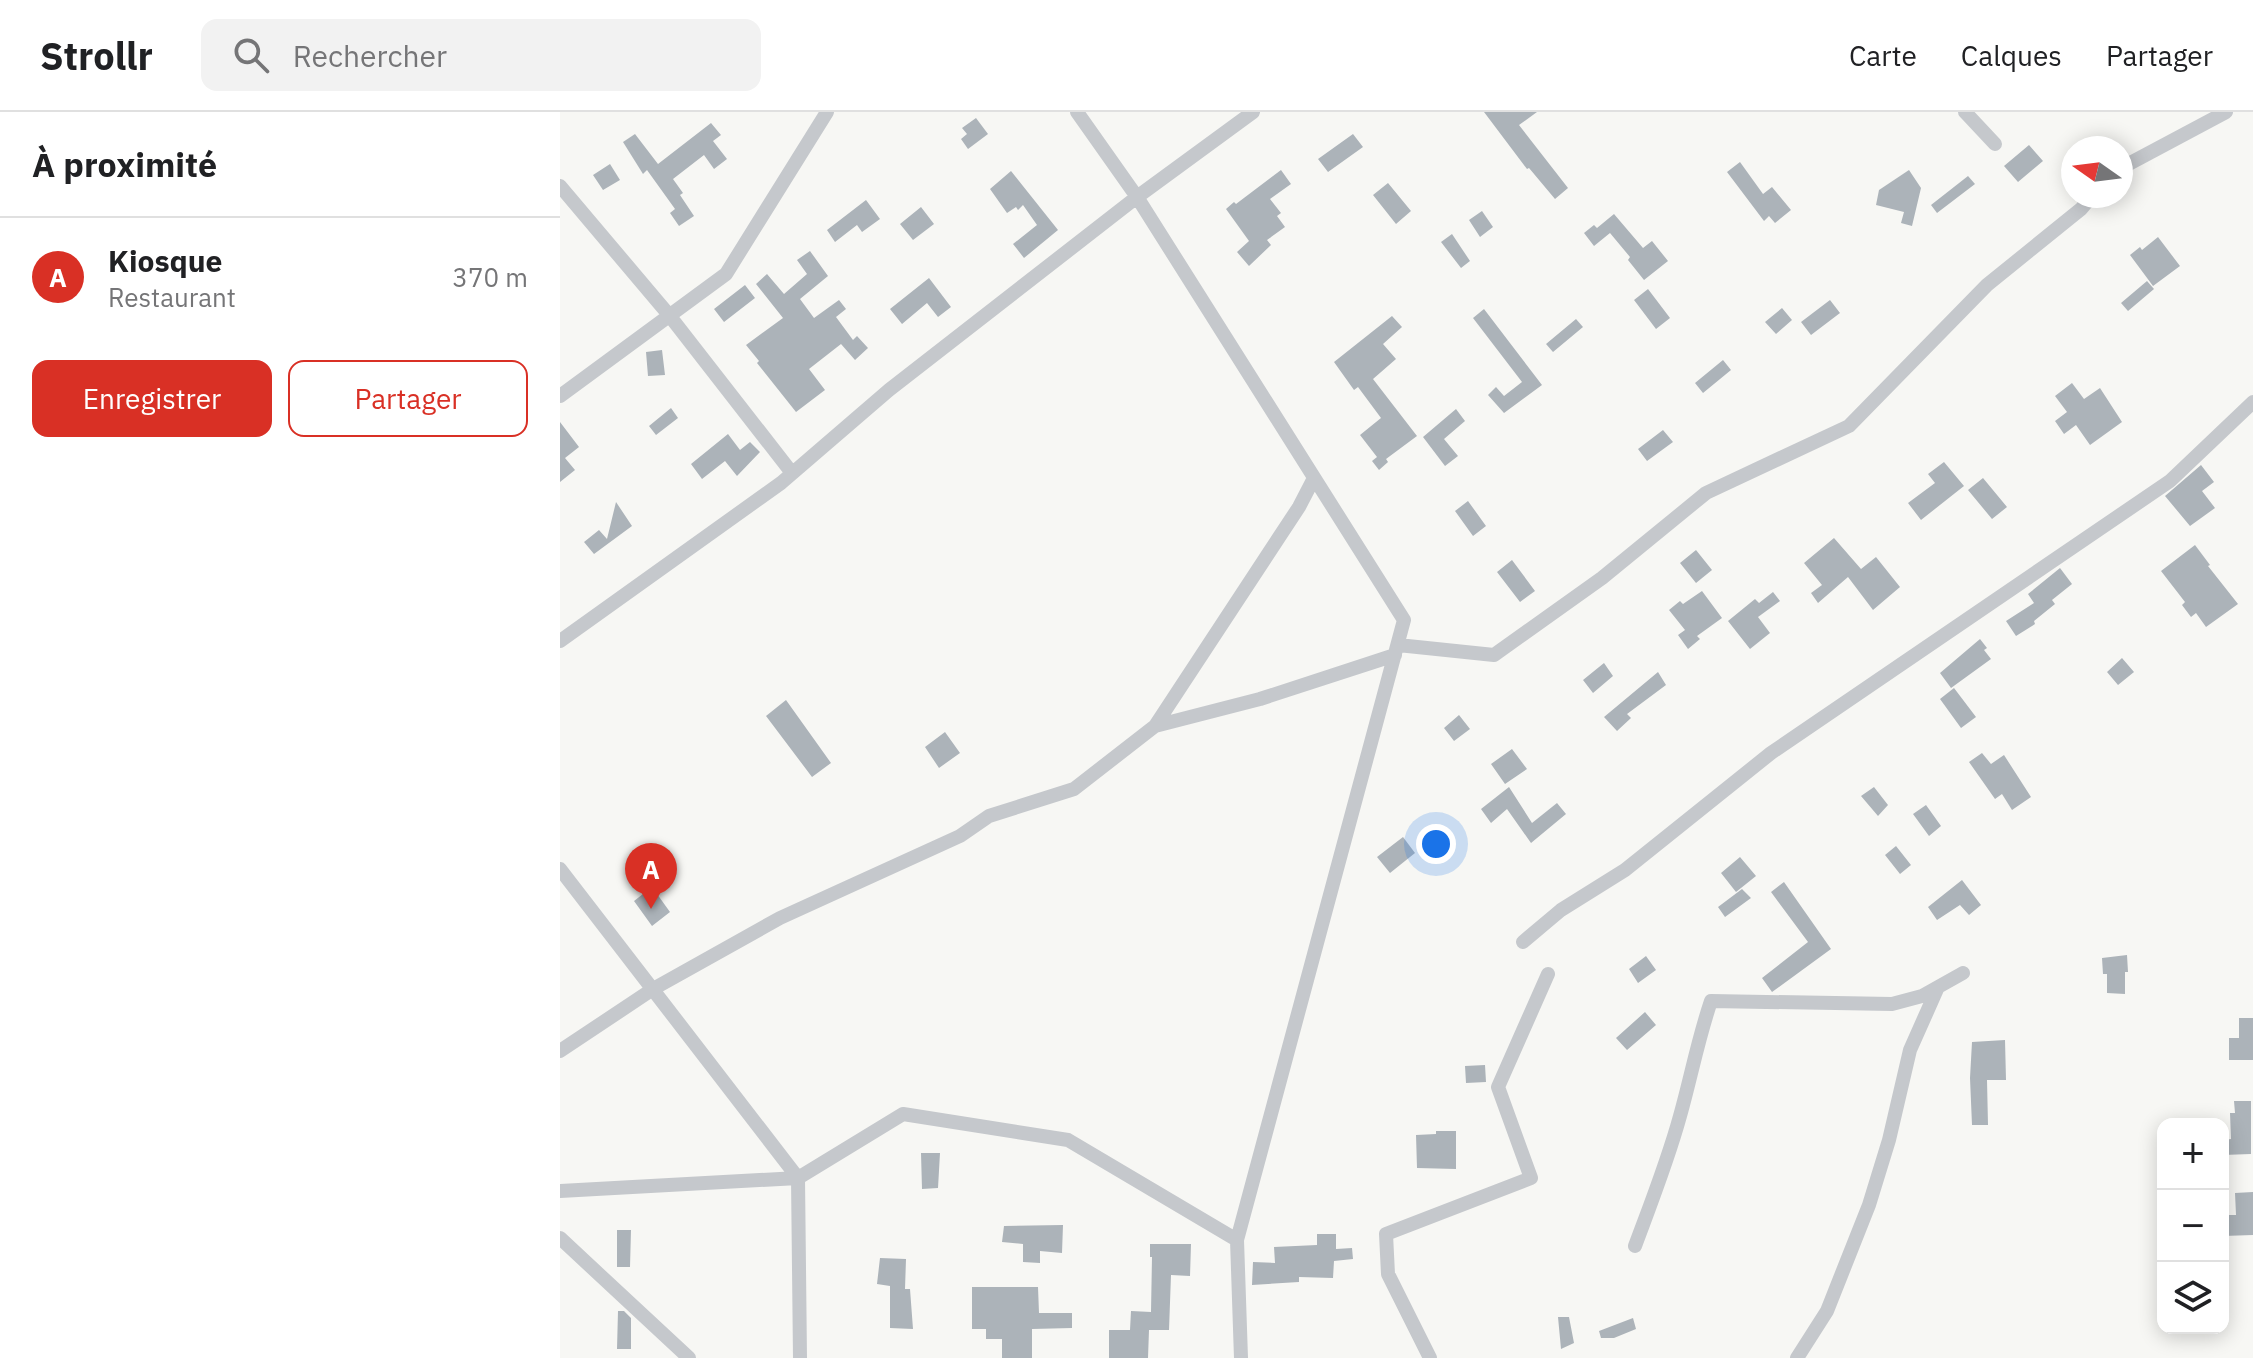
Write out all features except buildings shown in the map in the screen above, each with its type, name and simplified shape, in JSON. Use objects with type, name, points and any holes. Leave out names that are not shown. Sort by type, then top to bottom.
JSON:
[{"type":"street","points":[[560,396],[726,274],[827,112]]},
{"type":"street","points":[[1077,112],[1137,197],[1404,620],[1237,1240],[1241,1358]]},
{"type":"street","points":[[560,641],[792,473],[889,390],[1137,197],[1253,112]]},
{"type":"street","points":[[1965,112],[1995,144]]},
{"type":"street","points":[[2133,162],[2226,112]]},
{"type":"street","points":[[560,186],[669,315],[792,473]]},
{"type":"street","points":[[1155,726],[1260,699],[1396,650],[1494,655],[1602,578],[1706,493],[1849,426],[1987,285],[2082,208]]},
{"type":"street","points":[[1523,942],[1561,910],[1625,870],[1771,753],[2170,481],[2253,402]]},
{"type":"street","points":[[560,1051],[653,989],[780,918],[960,836],[989,816],[1074,789],[1155,726],[1299,507],[1313,480]]},
{"type":"street","points":[[560,869],[798,1178],[800,1358]]},
{"type":"street","points":[[1635,1246],[1658,1187],[1711,1001],[1892,1004],[1922,996],[1963,973]]},
{"type":"street","points":[[1430,1358],[1388,1274],[1386,1234],[1531,1178],[1498,1087],[1548,974]]},
{"type":"street","points":[[1797,1358],[1827,1311],[1869,1205],[1889,1140],[1910,1050],[1938,987]]},
{"type":"street","points":[[560,1191],[798,1178],[903,1114],[1068,1140],[1237,1240]]},
{"type":"street","points":[[560,1238],[689,1358]]},
{"type":"place","name":"Kiosque","points":[[651,909]]}]
